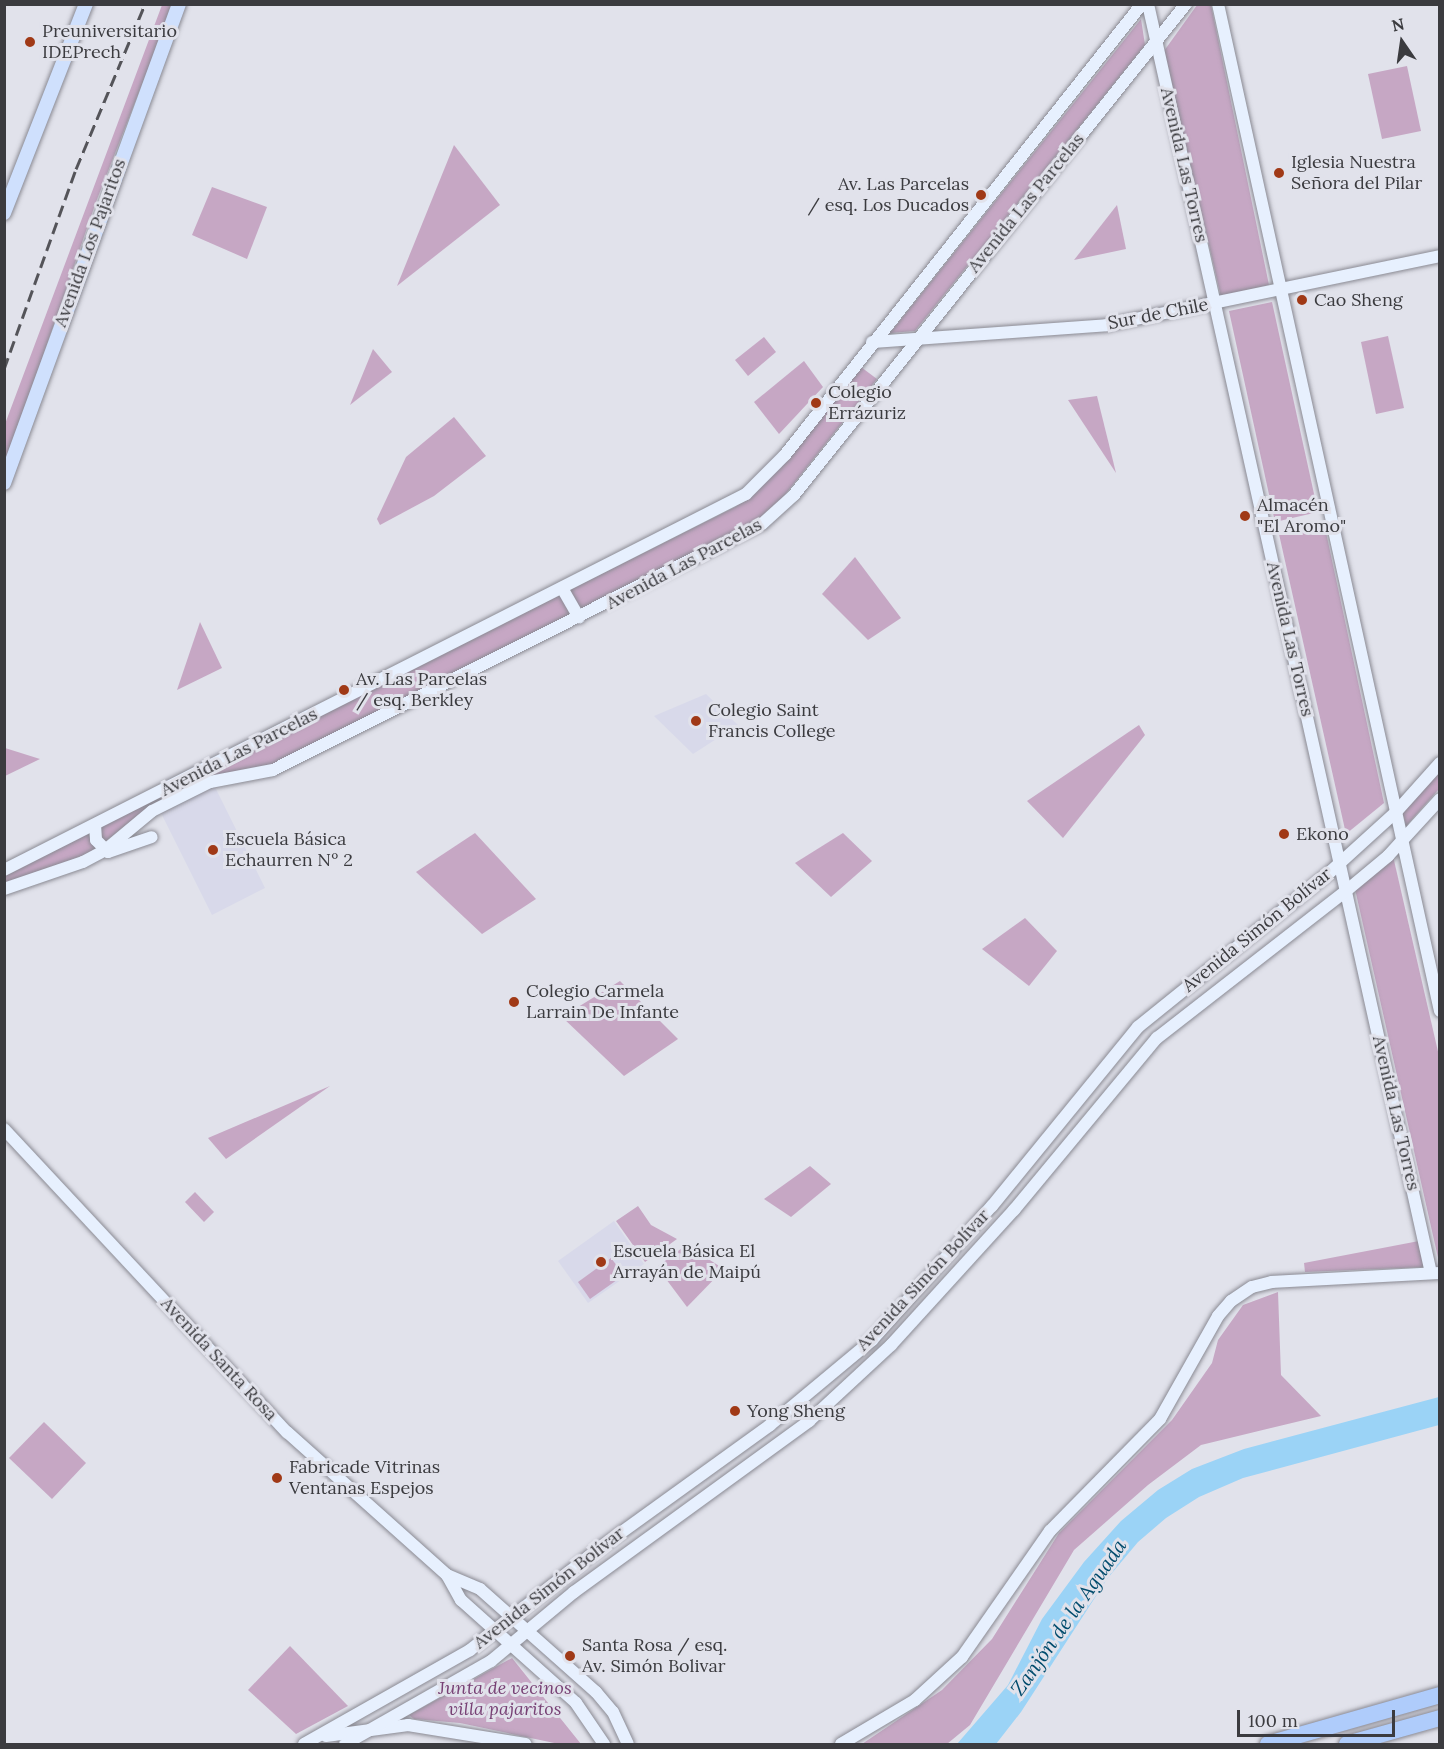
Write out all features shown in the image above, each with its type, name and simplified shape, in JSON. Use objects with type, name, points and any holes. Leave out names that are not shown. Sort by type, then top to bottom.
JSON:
[{"type":"highway","points":[[1268,1744],[1440,1695]]},
{"type":"highway","points":[[1347,1744],[1440,1718]]},
{"type":"main road","points":[[4,213],[86,4]]},
{"type":"main road","name":"Avenida Los Pajaritos","points":[[4,483],[179,4]]},
{"type":"street","name":"Avenida Las Parcelas","points":[[4,870],[235,755],[746,494],[785,455],[872,342],[1142,4]]},
{"type":"street","name":"Avenida Las Torres","points":[[1148,4],[1346,891],[1436,1273]]},
{"type":"street","name":"Avenida Las Parcelas","points":[[4,889],[76,865],[104,851],[152,811],[210,782],[273,770],[750,533],[777,513],[1186,4]]},
{"type":"street","points":[[1218,4],[1279,290],[1440,1011]]},
{"type":"street","name":"Sur de Chile","points":[[872,342],[918,337],[1089,327],[1440,256]]},
{"type":"street","points":[[562,588],[579,618]]},
{"type":"street","points":[[235,755],[234,766],[240,776]]},
{"type":"street","name":"Avenida Simón Bolívar","points":[[307,1743],[454,1660],[495,1631],[601,1547],[770,1425],[872,1340],[992,1206],[1138,1027],[1340,863],[1396,812],[1440,764]]},
{"type":"street","name":"Avenida Simón Bolívar","points":[[345,1744],[475,1672],[512,1645],[574,1592],[809,1421],[891,1346],[1014,1210],[1157,1038],[1346,891],[1402,841],[1440,799]]},
{"type":"street","points":[[96,825],[96,840],[104,851],[118,851],[152,837]]},
{"type":"street","name":"Avenida Santa Rosa","points":[[4,1129],[287,1432],[447,1575],[480,1589],[606,1702],[628,1744]]},
{"type":"street","points":[[841,1744],[915,1700],[962,1657],[1050,1532],[1167,1409],[1224,1308],[1252,1287],[1291,1281],[1436,1273]]},
{"type":"street","name":"Avenida Santa Rosa","points":[[447,1575],[457,1595],[576,1704],[604,1744]]},
{"type":"street","points":[[307,1743],[377,1727],[431,1727],[525,1744]]},
{"type":"shaded area","name":"Colegio Saint Francis College","points":[[706,694],[738,725],[693,754],[654,716]]},
{"type":"shaded area","name":"Escuela Básica Echaurren Nº 2","points":[[214,785],[265,888],[212,915],[160,811]]},
{"type":"shaded area","name":"Escuela Básica El Arrayán de Maipú","points":[[614,1221],[644,1264],[588,1303],[558,1261]]},
{"type":"green space","points":[[162,5],[173,5],[96,202],[5,466],[5,424]]},
{"type":"green space","points":[[1197,5],[1211,5],[1269,285],[1221,297],[1164,51]]},
{"type":"green space","points":[[1141,19],[1145,45],[915,331],[890,333]]},
{"type":"green space","points":[[1407,66],[1421,131],[1382,139],[1368,74]]},
{"type":"green space","points":[[454,145],[500,205],[397,286]]},
{"type":"green space","points":[[212,187],[267,207],[247,259],[192,235]]},
{"type":"green space","points":[[1117,205],[1126,249],[1074,260]]},
{"type":"green space","points":[[1272,302],[1318,512],[1275,522],[1229,311]]},
{"type":"green space","points":[[1388,336],[1404,408],[1376,414],[1361,342]]},
{"type":"green space","points":[[764,337],[776,352],[748,376],[735,360]]},
{"type":"green space","points":[[373,349],[392,372],[350,405]]},
{"type":"green space","points":[[804,361],[823,387],[779,434],[754,402]]},
{"type":"green space","points":[[861,367],[877,379],[780,501],[756,522],[260,771],[244,773],[131,821],[86,857],[5,885],[5,874],[735,507],[751,496]]},
{"type":"green space","points":[[1097,396],[1116,473],[1068,400]]},
{"type":"green space","points":[[454,417],[486,456],[434,496],[380,525],[377,519],[406,457]]},
{"type":"green space","points":[[1324,523],[1384,803],[1346,834],[1279,534]]},
{"type":"green space","points":[[855,557],[901,618],[868,640],[822,594]]},
{"type":"green space","points":[[200,622],[222,668],[177,690]]},
{"type":"green space","points":[[1139,725],[1145,735],[1063,838],[1027,801]]},
{"type":"green space","points":[[5,748],[40,759],[5,776]]},
{"type":"green space","points":[[1439,769],[1439,789],[1406,826],[1402,811]]},
{"type":"green space","points":[[475,833],[536,899],[482,934],[416,872]]},
{"type":"green space","points":[[843,833],[872,861],[831,897],[795,863]]},
{"type":"green space","points":[[1393,856],[1439,1056],[1439,1262],[1355,889]]},
{"type":"green space","points":[[1025,918],[1057,951],[1029,986],[982,949]]},
{"type":"green space","points":[[620,981],[678,1039],[624,1076],[562,1017]]},
{"type":"green space","points":[[330,1086],[226,1159],[208,1138]]},
{"type":"green space","points":[[810,1166],[831,1184],[791,1217],[764,1199]]},
{"type":"green space","points":[[195,1192],[214,1212],[204,1222],[185,1202]]},
{"type":"green space","points":[[638,1206],[651,1225],[677,1239],[645,1262],[616,1221]]},
{"type":"green space","points":[[1419,1241],[1425,1267],[1305,1272],[1304,1263]]},
{"type":"green space","points":[[686,1245],[724,1269],[687,1307],[657,1267]]},
{"type":"green space","points":[[611,1258],[624,1275],[590,1299],[578,1282]]},
{"type":"green space","points":[[1278,1292],[1281,1375],[1321,1416],[1201,1445],[1148,1485],[1074,1550],[970,1725],[947,1744],[862,1744],[942,1690],[992,1639],[1059,1533],[1172,1420],[1212,1363],[1218,1340],[1243,1305]]},
{"type":"green space","points":[[44,1422],[86,1463],[52,1499],[9,1458]]},
{"type":"green space","points":[[290,1646],[348,1706],[296,1734],[248,1690]]},
{"type":"green space","name":"Junta de vecinos villa pajaritos","points":[[512,1658],[581,1744],[559,1744],[460,1723],[414,1719],[409,1715]]},
{"type":"water","name":"Zanjón de la Aguada","points":[[1439,1397],[1439,1425],[1243,1478],[1199,1497],[1166,1518],[1138,1542],[1107,1579],[1021,1712],[996,1744],[957,1744],[1008,1685],[1042,1619],[1084,1562],[1121,1521],[1158,1490],[1192,1469],[1244,1449]]},
{"type":"railway","points":[[4,369],[76,169],[145,4]]},
{"type":"place","name":"Preuniversitario IDEPrech","points":[[30,42]]},
{"type":"place","name":"Iglesia Nuestra Señora del Pilar","points":[[1279,173]]},
{"type":"place","name":"Av. Las Parcelas / esq. Los Ducados","points":[[981,195]]},
{"type":"place","name":"Cao Sheng","points":[[1302,300]]},
{"type":"place","name":"Colegio Errázuriz","points":[[816,403]]},
{"type":"place","name":"Almacén \"El Aromo\"","points":[[1245,516]]},
{"type":"place","name":"Av. Las Parcelas / esq. Berkley","points":[[344,690]]},
{"type":"place","name":"Colegio Saint Francis College","points":[[696,721]]},
{"type":"place","name":"Ekono","points":[[1284,834]]},
{"type":"place","name":"Escuela Básica Echaurren Nº 2","points":[[213,850]]},
{"type":"place","name":"Colegio Carmela Larrain De Infante","points":[[514,1002]]},
{"type":"place","name":"Escuela Básica El Arrayán de Maipú","points":[[601,1262]]},
{"type":"place","name":"Yong Sheng","points":[[735,1411]]},
{"type":"place","name":"Fabricade Vitrinas Ventanas Espejos","points":[[277,1478]]},
{"type":"place","name":"Santa Rosa / esq. Av. Simón Bolivar","points":[[570,1656]]}]
